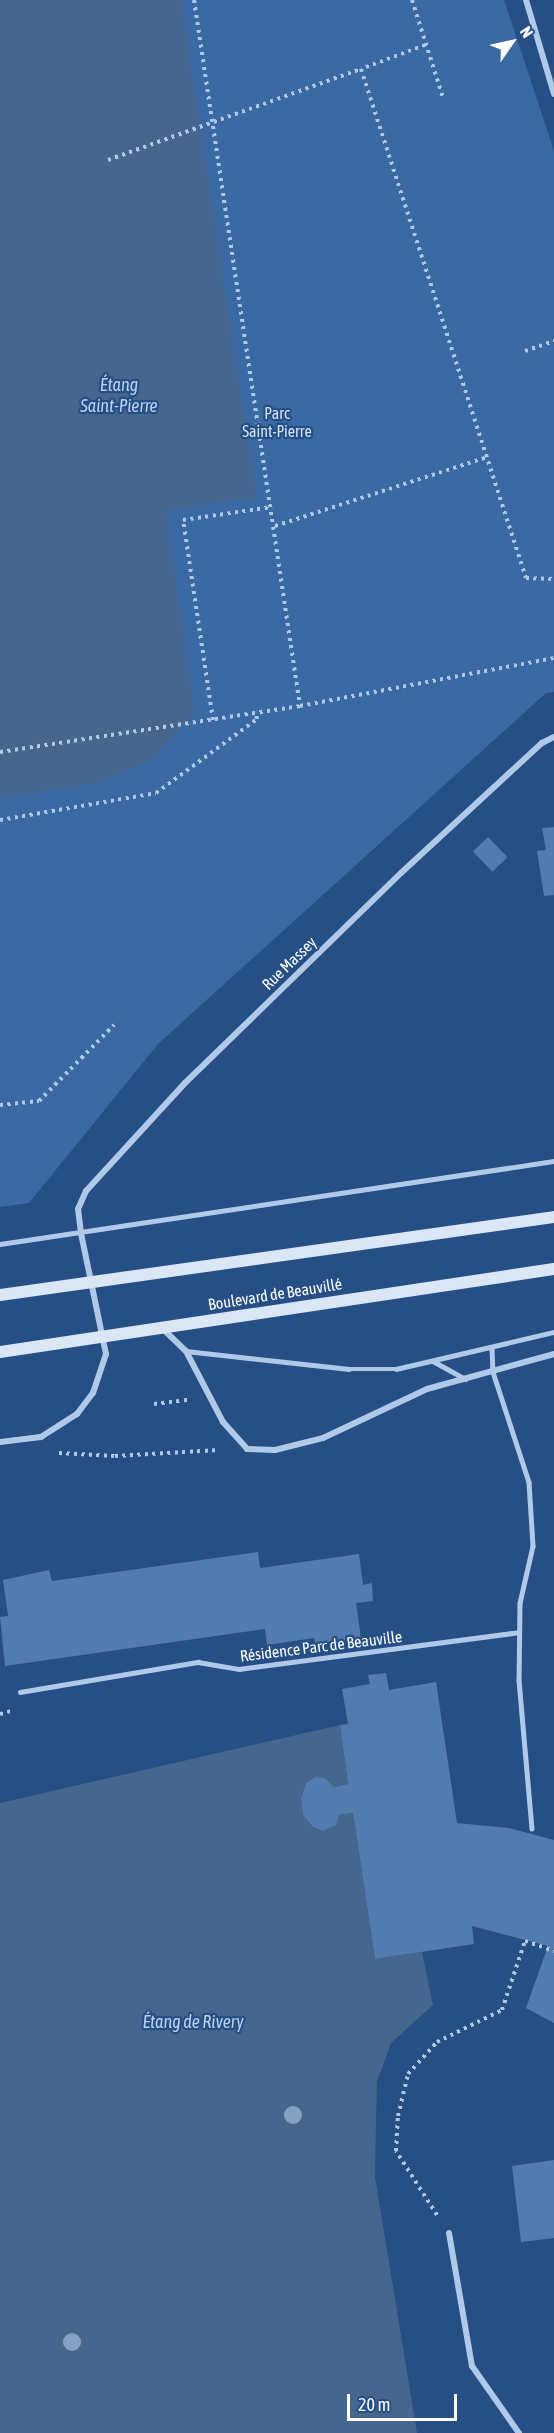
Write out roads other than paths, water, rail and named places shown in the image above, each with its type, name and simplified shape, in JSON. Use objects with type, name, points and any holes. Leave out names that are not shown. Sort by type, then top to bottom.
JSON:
[{"type":"main road","points":[[0,1295],[91,1281],[152,1277],[554,1216]]},
{"type":"main road","name":"Boulevard de Beauvillé","points":[[0,1352],[554,1269]]},
{"type":"street","points":[[526,0],[554,94]]},
{"type":"street","name":"Rue Massey","points":[[0,1442],[40,1437],[77,1414],[93,1393],[103,1364],[106,1354],[78,1209],[86,1191],[177,1091],[401,873],[542,743],[554,737]]},
{"type":"street","points":[[161,1328],[186,1351],[204,1391],[223,1422],[247,1449],[275,1450],[322,1438],[427,1389],[554,1354]]},
{"type":"street","points":[[449,2233],[472,2366],[519,2433]]},
{"type":"lane","points":[[0,1244],[554,1161]]},
{"type":"lane","points":[[186,1351],[349,1369],[396,1369],[554,1332]]},
{"type":"lane","points":[[492,1347],[493,1372],[529,1482],[533,1546],[520,1603],[519,1680],[532,1828]]},
{"type":"lane","points":[[434,1361],[466,1379]]},
{"type":"lane","name":"Résidence Parc de Beauville","points":[[20,1692],[198,1662],[239,1670],[519,1632]]},
{"type":"water","name":"Étang Saint-Pierre","points":[[0,0],[180,0],[256,497],[165,510],[194,713],[150,760],[100,782],[0,797]]},
{"type":"water","name":"Étang de Rivery","points":[[340,1725],[348,1784],[334,1787],[325,1778],[315,1777],[306,1783],[301,1798],[303,1815],[313,1827],[323,1831],[335,1825],[339,1815],[353,1813],[375,1959],[422,1952],[433,2005],[391,2043],[377,2081],[375,2177],[417,2433],[0,2433],[0,1803]]},
{"type":"park label","name":"Parc Saint-Pierre","points":[[277,422]]}]
